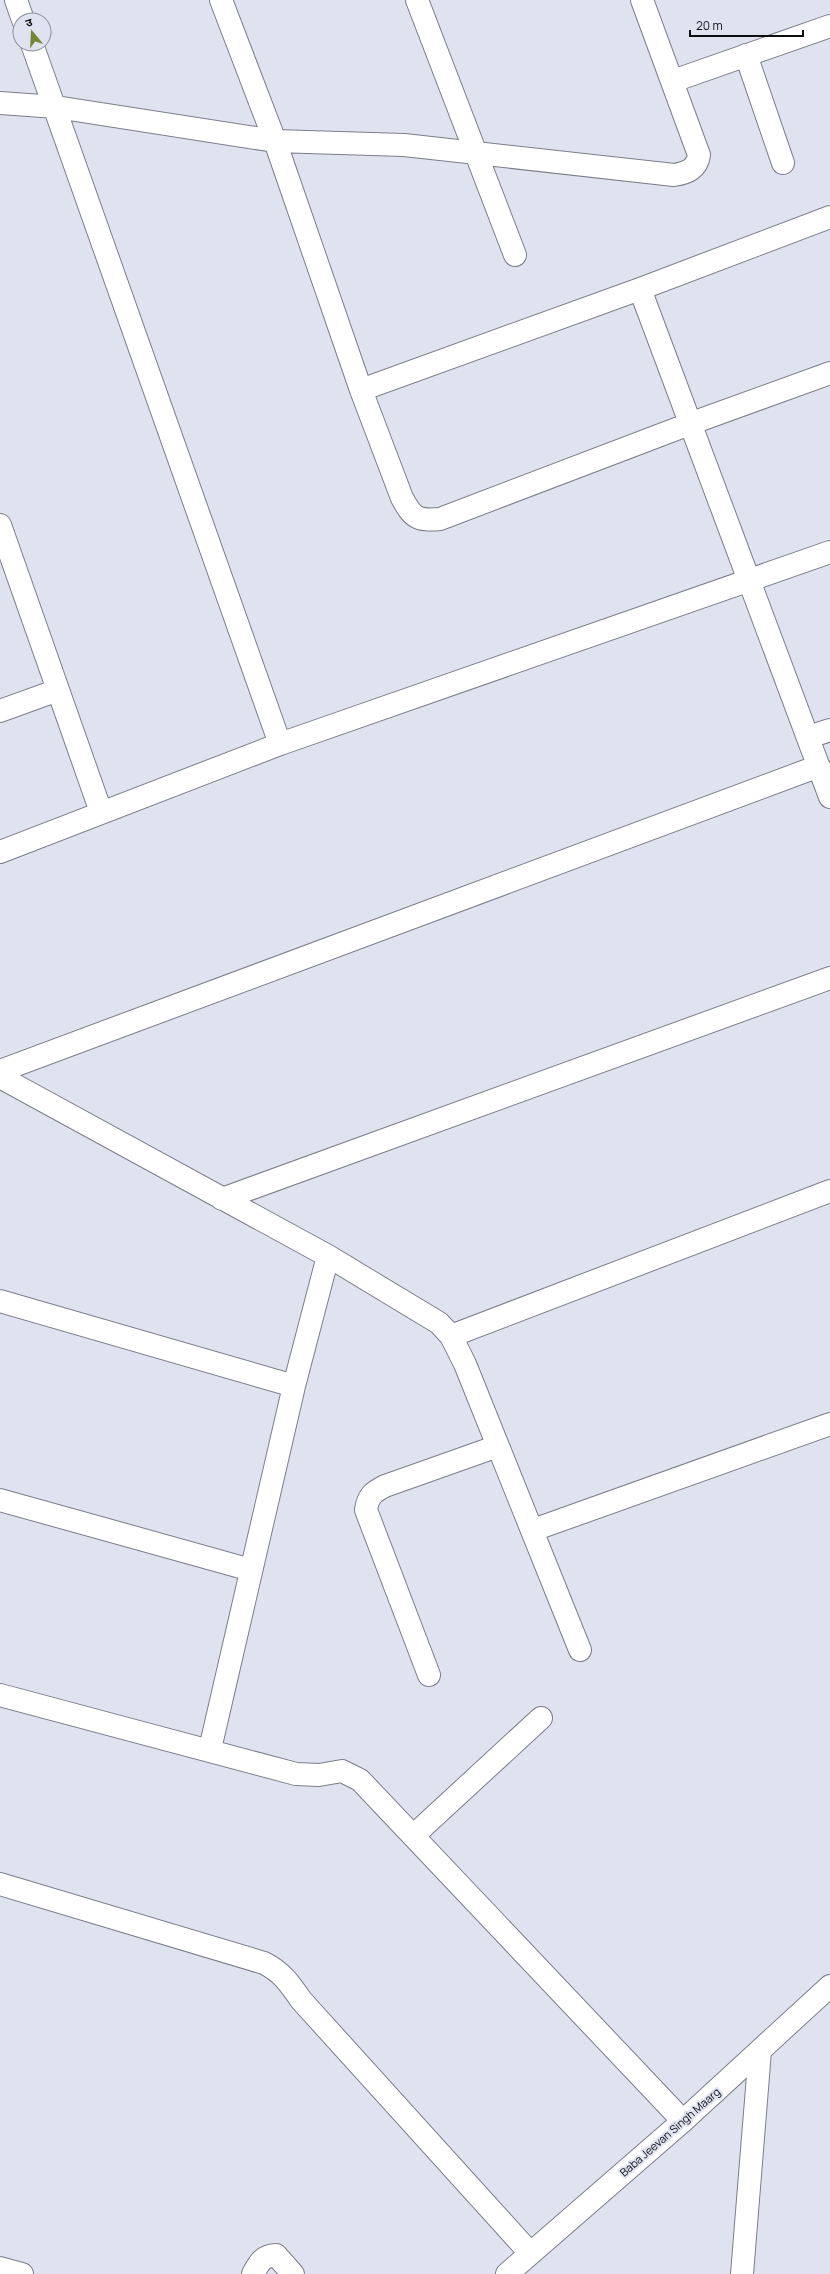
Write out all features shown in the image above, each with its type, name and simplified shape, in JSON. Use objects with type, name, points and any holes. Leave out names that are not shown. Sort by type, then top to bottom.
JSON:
[{"type":"street","points":[[16,0],[20,12]]},
{"type":"street","points":[[221,0],[275,141],[361,390],[402,498],[411,513],[423,520],[440,519],[830,372]]},
{"type":"street","points":[[417,0],[474,152],[515,255]]},
{"type":"street","points":[[0,103],[56,107],[275,141],[404,145],[674,175],[685,173],[694,168],[698,162],[699,155],[642,0]]},
{"type":"street","points":[[673,81],[830,26]]},
{"type":"street","points":[[35,52],[56,107],[280,744]]},
{"type":"street","points":[[746,55],[783,163]]},
{"type":"street","points":[[361,390],[640,289],[830,217]]},
{"type":"street","points":[[640,289],[692,423],[830,797]]},
{"type":"street","points":[[1,530],[101,812]]},
{"type":"street","points":[[0,852],[280,744],[830,552]]},
{"type":"street","points":[[0,711],[58,690]]},
{"type":"street","points":[[809,737],[830,730]]},
{"type":"street","points":[[0,1071],[819,766]]},
{"type":"street","points":[[222,1199],[830,978]]},
{"type":"street","points":[[0,1077],[328,1256],[439,1323],[451,1336],[533,1530],[580,1650]]},
{"type":"street","points":[[451,1336],[830,1191]]},
{"type":"street","points":[[210,1749],[294,1386],[328,1256]]},
{"type":"street","points":[[0,1301],[294,1386]]},
{"type":"street","points":[[533,1530],[830,1424]]},
{"type":"street","points":[[429,1675],[366,1510],[368,1499],[372,1493],[385,1486],[498,1446]]},
{"type":"street","points":[[0,1500],[251,1570]]},
{"type":"street","points":[[0,1695],[141,1733],[210,1749],[296,1774],[319,1775],[342,1771],[360,1780],[683,2121]]},
{"type":"street","points":[[413,1836],[541,1718]]},
{"type":"street","points":[[0,1884],[264,1963],[277,1969],[286,1978],[301,2000],[530,2253]]},
{"type":"street","name":"Baba Jeevan Singh Maarg","points":[[507,2274],[683,2121],[830,1986]]},
{"type":"street","points":[[742,2274],[760,2051]]},
{"type":"street","points":[[253,2274],[259,2262],[266,2256],[276,2256],[293,2274]]},
{"type":"street","points":[[0,2268],[22,2274]]}]
